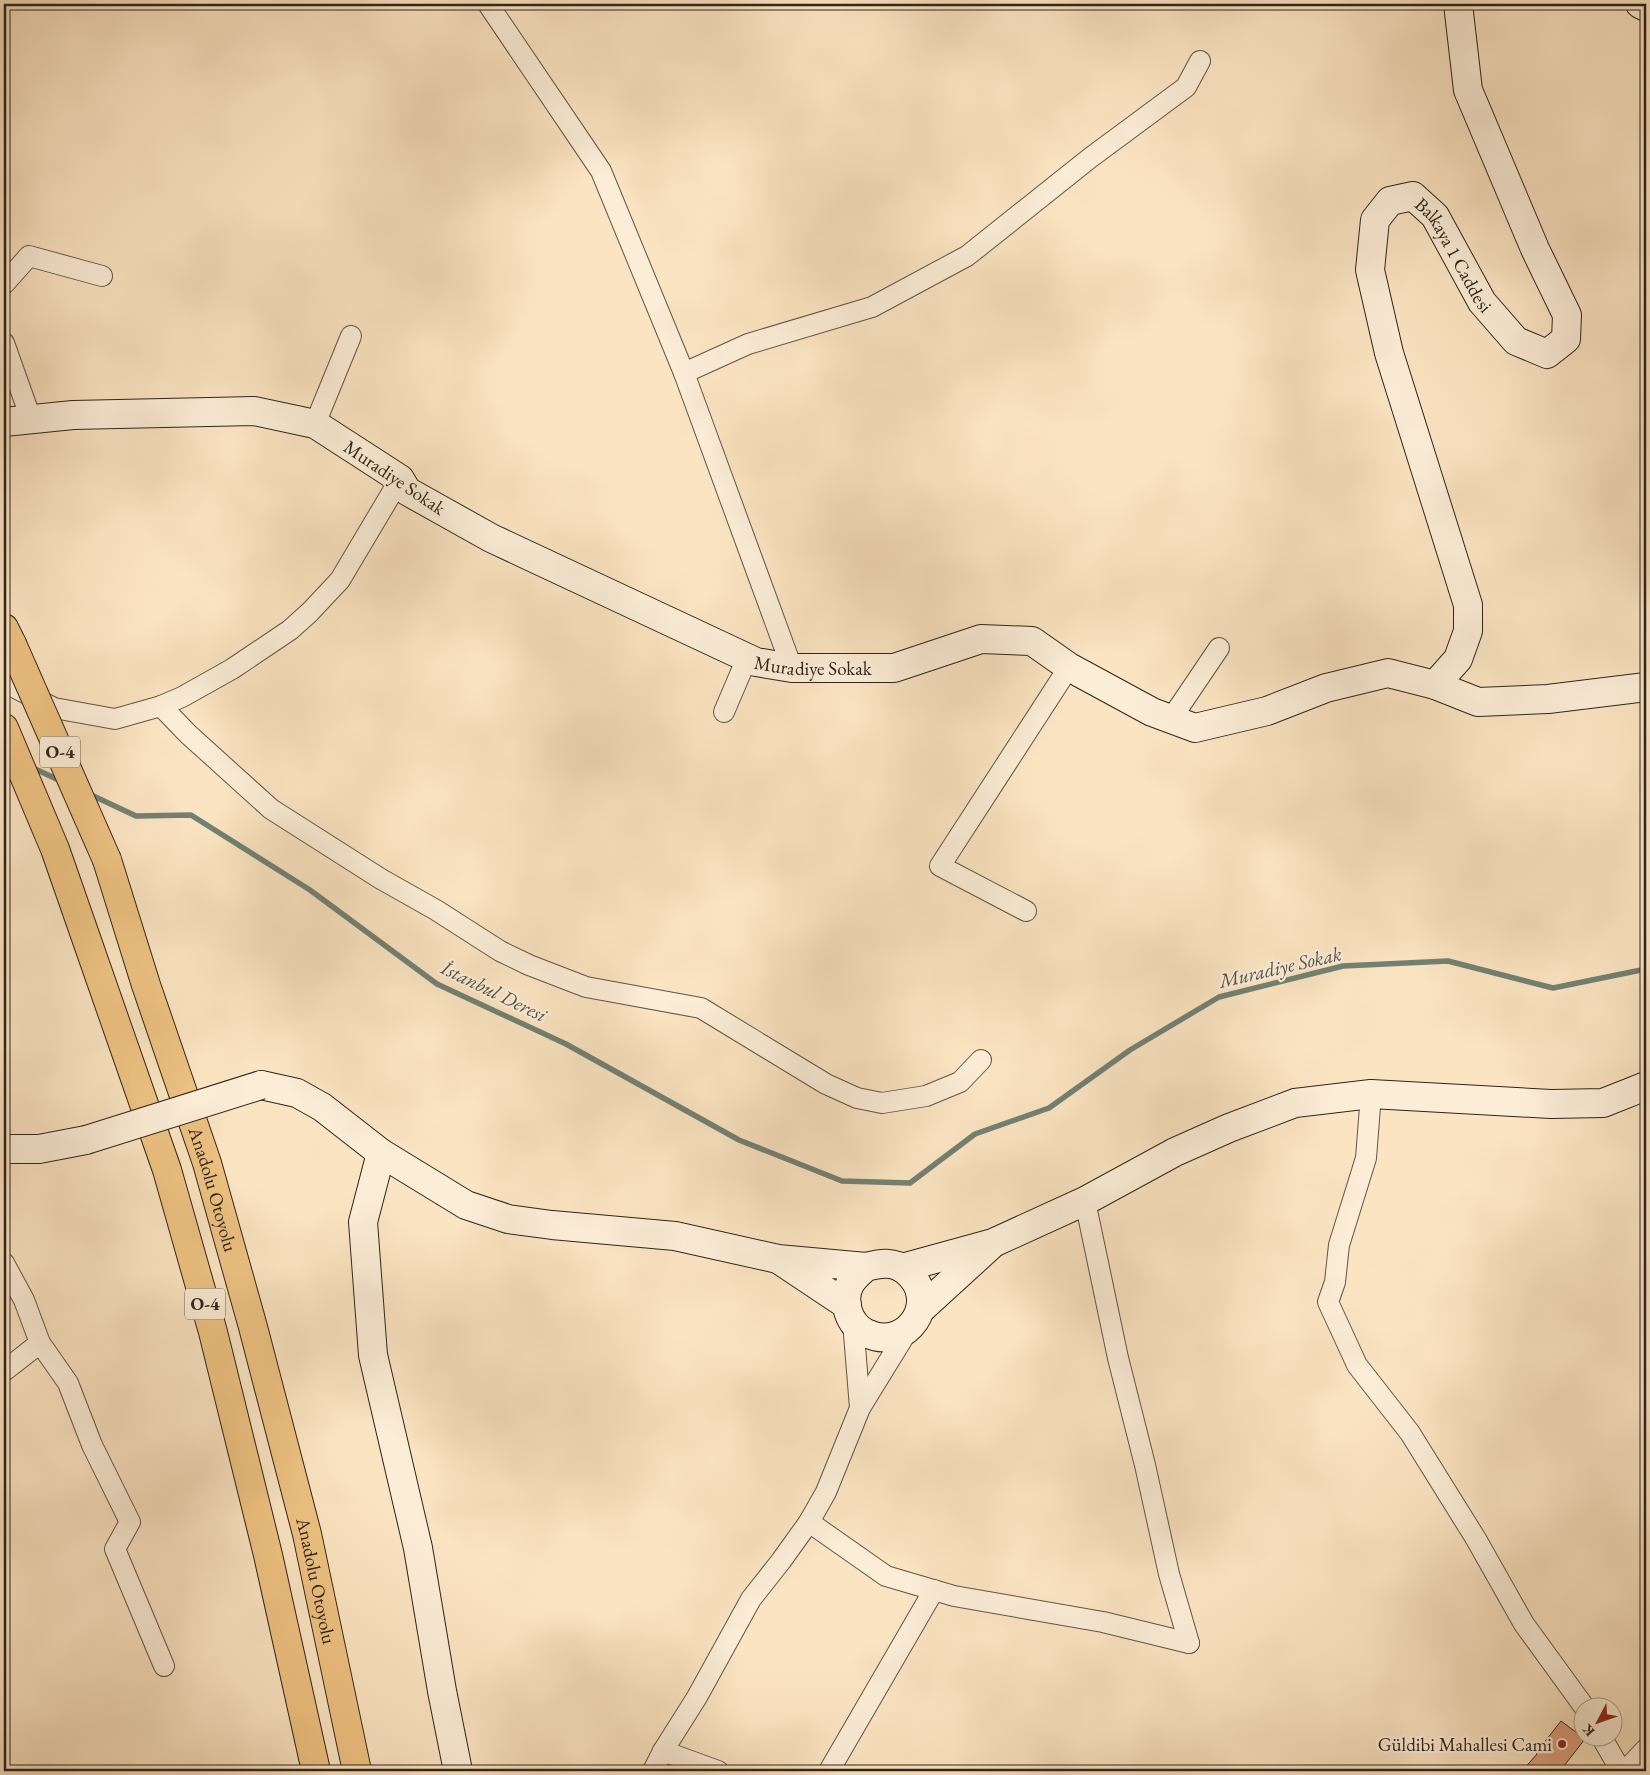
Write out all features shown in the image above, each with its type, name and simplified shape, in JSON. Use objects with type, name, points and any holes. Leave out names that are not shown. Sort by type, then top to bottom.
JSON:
[{"type":"highway","name":"Anadolu Otoyolu","points":[[8,636],[107,860],[146,985],[206,1163],[253,1327],[307,1534],[357,1771]]},
{"type":"highway","name":"Anadolu Otoyolu","points":[[4,728],[56,849],[167,1170],[213,1332],[268,1555],[316,1771]]},
{"type":"street","points":[[488,4],[601,171],[684,373],[792,668]]},
{"type":"street","name":"Balkaya 1 Caddesi","points":[[1436,685],[1458,659],[1468,631],[1468,605],[1389,353],[1370,270],[1375,220],[1390,201],[1414,196],[1435,216],[1482,302],[1516,341],[1546,354],[1566,339],[1566,315],[1535,249],[1468,90],[1458,4]]},
{"type":"street","points":[[1640,4],[1646,7]]},
{"type":"street","points":[[684,373],[748,344],[872,307],[967,256],[1090,158],[1186,87],[1200,61]]},
{"type":"street","points":[[4,284],[30,256],[102,276]]},
{"type":"street","points":[[315,424],[351,336]]},
{"type":"street","points":[[4,342],[30,419]]},
{"type":"street","name":"Muradiye Sokak","points":[[4,422],[73,415],[254,410],[315,424],[400,479],[407,491],[491,538],[756,662],[792,668],[894,668],[980,639],[1032,641],[1069,667],[1152,712],[1195,728],[1267,711],[1326,688],[1388,673],[1436,685],[1478,702],[1548,699],[1646,687]]},
{"type":"street","points":[[4,682],[54,708],[115,719],[161,706],[182,697],[232,669],[290,630],[310,612],[340,580],[400,479]]},
{"type":"street","points":[[1171,719],[1219,648]]},
{"type":"street","points":[[724,712],[748,658]]},
{"type":"street","points":[[1026,911],[940,866],[1069,667]]},
{"type":"street","points":[[161,706],[188,734],[271,809],[381,880],[436,910],[500,951],[529,965],[586,987],[701,1008],[826,1084],[857,1098],[882,1103],[926,1096],[960,1082],[981,1060]]},
{"type":"street","points":[[4,1149],[39,1149],[86,1140],[261,1086],[297,1093],[329,1112],[381,1153],[466,1205],[508,1219],[552,1225],[675,1236],[778,1259],[866,1267]]},
{"type":"street","points":[[902,1268],[993,1243],[1085,1201],[1175,1152],[1295,1103],[1371,1094],[1551,1104],[1603,1103],[1646,1086]]},
{"type":"street","points":[[1371,1094],[1366,1158],[1339,1245],[1335,1282],[1328,1302],[1357,1365],[1410,1433],[1476,1539],[1524,1624],[1577,1698]]},
{"type":"street","points":[[381,1153],[363,1222],[374,1355],[418,1548],[442,1691],[458,1771]]},
{"type":"street","points":[[810,1522],[886,1576],[954,1596],[1103,1622],[1189,1643],[1168,1574],[1145,1465],[1118,1358],[1085,1201]]},
{"type":"street","points":[[778,1259],[850,1313],[862,1331],[873,1336],[885,1338],[897,1336],[993,1243]]},
{"type":"street","points":[[4,1263],[24,1300],[40,1343],[68,1383],[92,1445],[130,1522],[115,1549],[164,1666]]},
{"type":"street","points":[[653,1771],[663,1751],[697,1697],[751,1599],[810,1522],[826,1492],[860,1408],[914,1320],[921,1297],[918,1286],[912,1276],[902,1268],[890,1264],[878,1263],[866,1267],[856,1275],[849,1286],[846,1298],[850,1313],[860,1408]]},
{"type":"street","points":[[4,1371],[40,1343]]},
{"type":"street","points":[[829,1771],[934,1590]]},
{"type":"street","points":[[1608,1748],[1621,1771]]},
{"type":"street","points":[[1625,1771],[1646,1749]]},
{"type":"street","points":[[663,1751],[718,1771]]},
{"type":"building","name":"Güldibi Mahallesi Cami","points":[[1561,1721],[1572,1729],[1572,1748],[1578,1748],[1560,1771],[1522,1771]]},
{"type":"waterway","name":"İstanbul Deresi","points":[[31,767],[63,782]]},
{"type":"waterway","name":"İstanbul Deresi","points":[[87,793],[136,816],[191,815],[310,890],[437,984],[566,1044],[739,1140],[842,1181],[910,1183],[975,1134],[1049,1108],[1130,1050],[1219,997],[1343,966],[1448,961],[1553,988],[1646,969]]},
{"type":"place","name":"Güldibi Mahallesi Cami","points":[[1562,1744]]}]
